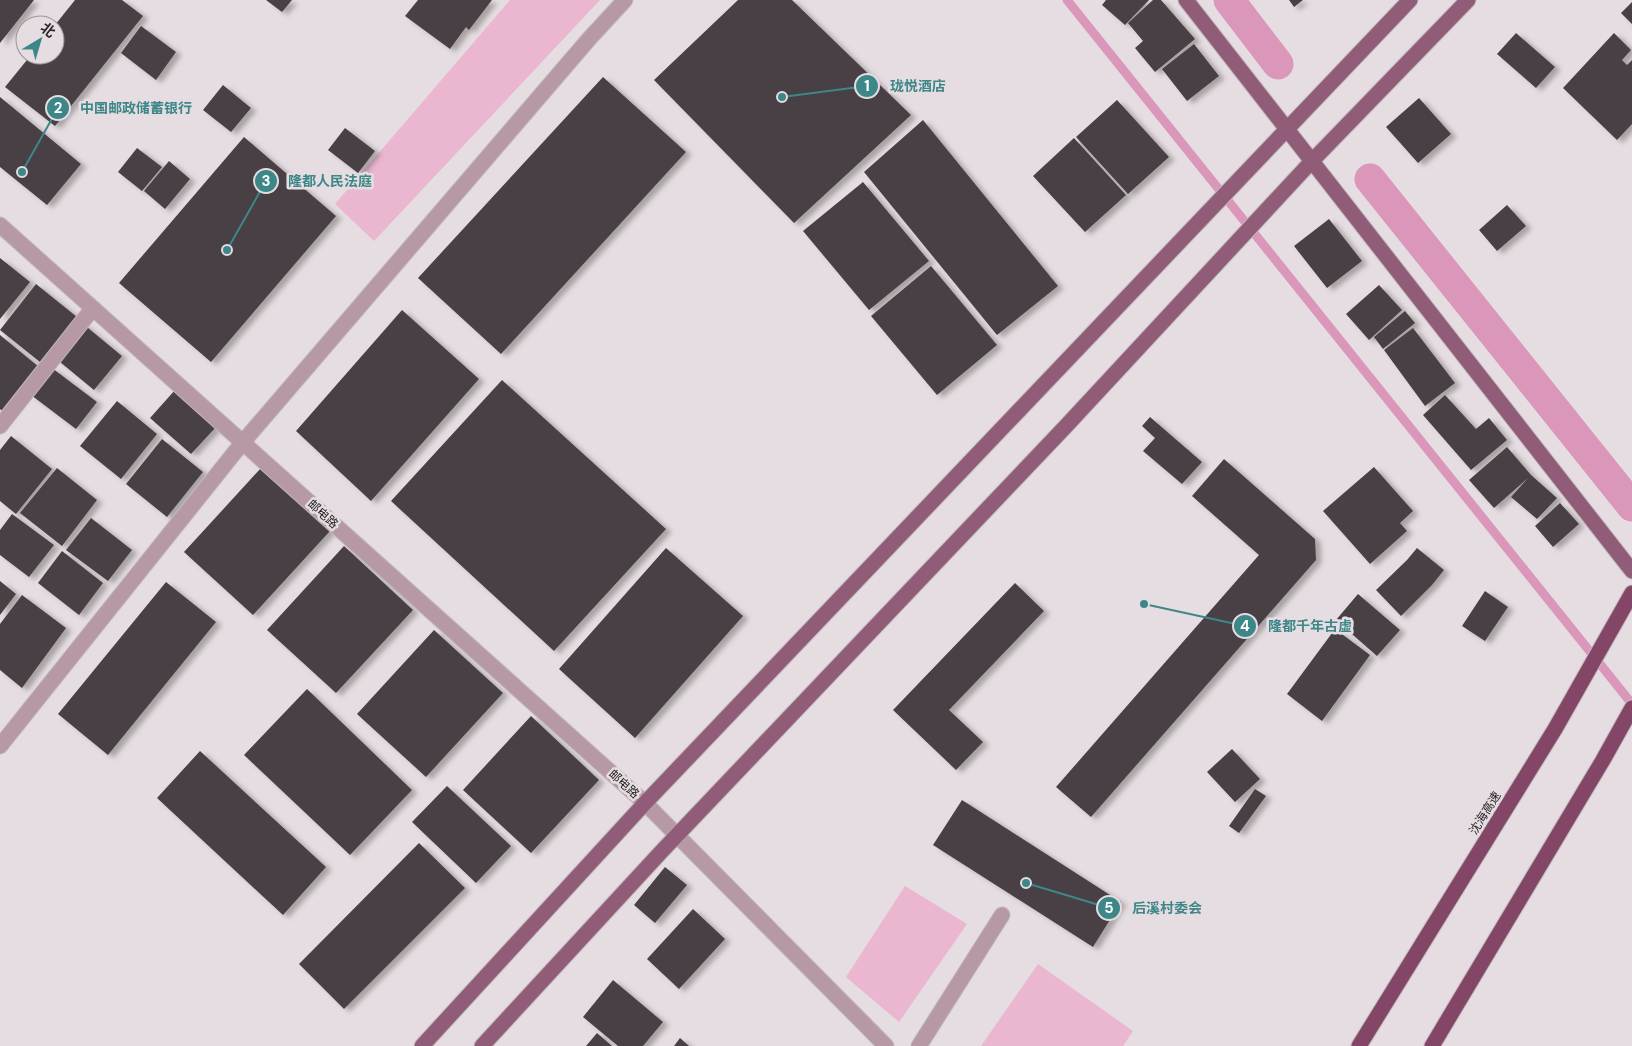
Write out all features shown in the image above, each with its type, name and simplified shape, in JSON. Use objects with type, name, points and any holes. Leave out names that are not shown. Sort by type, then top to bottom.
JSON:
[{"type":"highway","name":"沈海高速","points":[[1359,1046],[1555,729],[1632,593]]},
{"type":"highway","points":[[1432,1046],[1603,760],[1632,708]]},
{"type":"main road","points":[[1186,0],[1632,571]]},
{"type":"main road","points":[[422,1046],[645,803],[1410,0]]},
{"type":"main road","points":[[482,1046],[677,835],[1067,425],[1312,160],[1468,0]]},
{"type":"street","points":[[0,746],[243,442],[589,39],[625,0]]},
{"type":"street","name":"邮电路","points":[[0,224],[645,803],[877,1043]]},
{"type":"street","points":[[0,426],[93,308]]},
{"type":"street","points":[[919,1046],[1002,915]]},
{"type":"shaded area","points":[[510,0],[600,0],[374,241],[335,204]]},
{"type":"shaded area","points":[[905,886],[967,924],[899,1022],[846,977]]},
{"type":"shaded area","points":[[1038,964],[1133,1031],[1123,1046],[981,1046]]},
{"type":"building","points":[[0,0],[34,0],[22,15],[15,15],[15,24],[0,43]]},
{"type":"building","points":[[75,0],[122,0],[143,16],[55,126],[5,87],[23,65],[65,65],[65,15],[63,15]]},
{"type":"building","points":[[266,0],[292,0],[282,12]]},
{"type":"building","points":[[418,0],[492,0],[469,30],[466,27],[450,49],[405,16]]},
{"type":"building","points":[[738,0],[792,0],[911,115],[794,223],[654,80]]},
{"type":"building","points":[[1106,0],[1149,0],[1125,25],[1102,5]]},
{"type":"building","points":[[1153,0],[1161,0],[1195,39],[1155,72],[1135,48],[1143,41],[1128,23]]},
{"type":"building","points":[[1289,0],[1303,0],[1294,7]]},
{"type":"building","points":[[1632,2],[1632,24],[1621,13]]},
{"type":"building","points":[[141,26],[176,52],[156,80],[121,53]]},
{"type":"building","points":[[1516,33],[1555,67],[1536,88],[1497,54]]},
{"type":"building","points":[[1614,33],[1631,50],[1622,60],[1627,65],[1632,60],[1632,124],[1617,140],[1563,88]]},
{"type":"building","points":[[1194,44],[1219,76],[1187,101],[1162,69]]},
{"type":"building","points":[[603,77],[686,152],[501,354],[418,278]]},
{"type":"building","points":[[223,85],[251,108],[231,132],[203,110]]},
{"type":"building","points":[[0,97],[81,164],[47,205],[0,167]]},
{"type":"building","points":[[1419,98],[1451,134],[1418,163],[1386,127]]},
{"type":"building","points":[[1117,100],[1169,157],[1128,194],[1076,137]]},
{"type":"building","points":[[923,120],[1058,286],[997,335],[864,172]]},
{"type":"building","points":[[345,128],[375,151],[358,173],[328,150]]},
{"type":"building","points":[[244,137],[336,216],[211,362],[119,283]]},
{"type":"building","points":[[1074,138],[1126,195],[1085,232],[1033,176]]},
{"type":"building","points":[[137,148],[162,167],[142,191],[118,172]]},
{"type":"building","points":[[169,161],[190,179],[165,209],[144,191]]},
{"type":"building","points":[[863,182],[929,261],[869,310],[803,231]]},
{"type":"building","points":[[1507,205],[1526,226],[1497,251],[1479,230]]},
{"type":"building","points":[[1329,219],[1362,261],[1327,288],[1294,246]]},
{"type":"building","points":[[0,258],[30,282],[0,319]]},
{"type":"building","points":[[931,266],[997,345],[937,395],[871,316]]},
{"type":"building","points":[[36,284],[77,317],[40,362],[0,330]]},
{"type":"building","points":[[1379,285],[1402,310],[1369,340],[1346,314]]},
{"type":"building","points":[[402,310],[479,379],[371,501],[296,431]]},
{"type":"building","points":[[1405,311],[1415,323],[1383,349],[1374,337]]},
{"type":"building","points":[[82,323],[122,356],[94,390],[54,357]]},
{"type":"building","points":[[1413,328],[1455,383],[1425,406],[1384,350]]},
{"type":"building","points":[[0,335],[39,367],[3,412],[0,409]]},
{"type":"building","points":[[52,368],[97,402],[76,429],[31,395]]},
{"type":"building","points":[[502,380],[666,529],[554,651],[391,501]]},
{"type":"building","points":[[175,390],[216,427],[191,454],[150,418]]},
{"type":"building","points":[[1445,395],[1476,429],[1489,418],[1507,440],[1471,470],[1423,415]]},
{"type":"building","points":[[117,401],[157,434],[121,479],[80,446]]},
{"type":"building","points":[[1150,417],[1202,462],[1182,484],[1143,451],[1155,438],[1142,426]]},
{"type":"building","points":[[11,436],[52,469],[16,514],[0,501],[0,450]]},
{"type":"building","points":[[162,439],[203,472],[167,517],[126,484]]},
{"type":"building","points":[[1507,447],[1531,475],[1557,498],[1537,519],[1511,497],[1528,478],[1494,508],[1469,480]]},
{"type":"building","points":[[1224,459],[1315,539],[1316,560],[1091,817],[1056,787],[1259,555],[1192,496]]},
{"type":"building","points":[[1374,467],[1413,511],[1400,523],[1407,531],[1370,564],[1323,511]]},
{"type":"building","points":[[57,468],[97,500],[62,546],[20,513]]},
{"type":"building","points":[[261,468],[330,531],[253,615],[184,552]]},
{"type":"building","points":[[1560,503],[1579,524],[1553,547],[1535,526]]},
{"type":"building","points":[[12,514],[54,545],[29,577],[0,555],[0,530]]},
{"type":"building","points":[[91,518],[132,550],[108,581],[66,550]]},
{"type":"building","points":[[344,546],[413,610],[336,693],[267,630]]},
{"type":"building","points":[[666,548],[743,616],[635,738],[559,669]]},
{"type":"building","points":[[1417,548],[1444,570],[1401,616],[1376,590]]},
{"type":"building","points":[[62,551],[103,583],[79,615],[38,583]]},
{"type":"building","points":[[0,581],[16,594],[0,615]]},
{"type":"building","points":[[166,582],[216,622],[108,755],[58,714]]},
{"type":"building","points":[[1015,583],[1044,611],[949,710],[983,742],[956,770],[893,710]]},
{"type":"building","points":[[1485,591],[1508,607],[1485,641],[1462,626]]},
{"type":"building","points":[[1358,594],[1400,630],[1377,656],[1336,620]]},
{"type":"building","points":[[22,595],[66,628],[22,688],[0,670],[0,624]]},
{"type":"building","points":[[1335,629],[1370,655],[1322,721],[1287,694]]},
{"type":"building","points":[[434,630],[503,693],[426,777],[357,714]]},
{"type":"building","points":[[307,689],[412,790],[350,855],[244,755]]},
{"type":"building","points":[[531,716],[599,780],[531,853],[463,790]]},
{"type":"building","points":[[1232,749],[1260,779],[1235,802],[1207,772]]},
{"type":"building","points":[[200,751],[326,867],[283,915],[157,798]]},
{"type":"building","points":[[447,786],[511,846],[476,883],[412,822]]},
{"type":"building","points":[[1255,789],[1266,796],[1239,833],[1229,826]]},
{"type":"building","points":[[962,800],[1121,902],[1093,947],[933,845]]},
{"type":"building","points":[[419,843],[465,888],[344,1009],[299,964]]},
{"type":"building","points":[[665,867],[687,885],[655,923],[634,905]]},
{"type":"building","points":[[693,909],[725,939],[679,989],[647,959]]},
{"type":"building","points":[[613,980],[663,1022],[643,1046],[618,1046],[583,1017]]},
{"type":"building","points":[[597,1033],[612,1046],[586,1046]]},
{"type":"building","points":[[680,1038],[689,1046],[674,1046]]},
{"type":"waterway","points":[[1067,0],[1632,704]]},
{"type":"waterway","points":[[1229,0],[1278,64]]},
{"type":"waterway","points":[[1370,179],[1632,506]]},
{"type":"place","name":"珑悦酒店","points":[[782,97]]},
{"type":"place","name":"中国邮政储蓄银行","points":[[22,172]]},
{"type":"place","name":"隆都人民法庭","points":[[227,250]]},
{"type":"place","name":"隆都千年古虚","points":[[1144,604]]},
{"type":"place","name":"后溪村委会","points":[[1026,883]]}]
